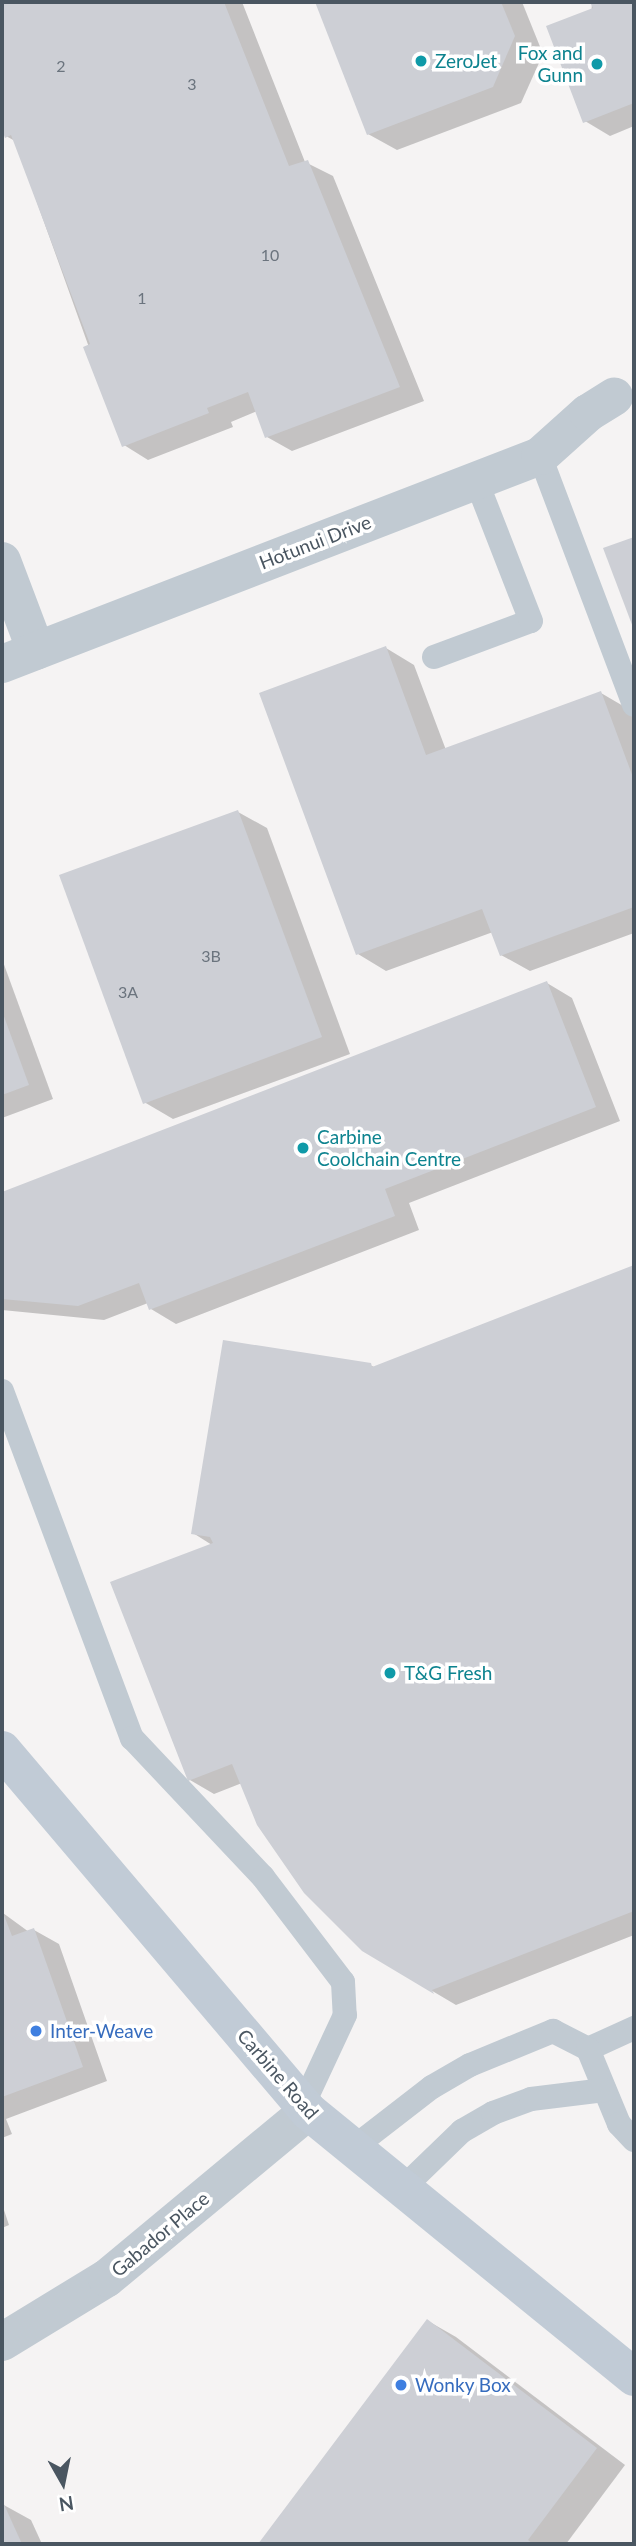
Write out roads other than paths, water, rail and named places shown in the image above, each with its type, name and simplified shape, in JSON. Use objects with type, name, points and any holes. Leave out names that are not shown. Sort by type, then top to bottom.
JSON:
[{"type":"main road","name":"Carbine Road","points":[[2,1750],[305,2108],[404,2187],[485,2258],[634,2376]]},
{"type":"street","name":"Hotunui Drive","points":[[19,657],[540,456],[588,413],[614,397]]},
{"type":"street","points":[[2,561],[19,657]]},
{"type":"street","name":"Gabador Place","points":[[2,2342],[107,2278],[305,2108]]},
{"type":"lane","points":[[540,456],[634,705]]},
{"type":"lane","points":[[434,657],[531,621],[476,480]]},
{"type":"lane","points":[[2,1391],[11,1440],[132,1738],[263,1877],[343,1982],[345,2015],[305,2108]]},
{"type":"lane","points":[[588,2049],[634,2028]]},
{"type":"lane","points":[[353,2148],[432,2087],[522,2041],[553,2031],[588,2049],[619,2124],[634,2140]]},
{"type":"lane","points":[[404,2187],[462,2131],[493,2113],[531,2099],[604,2090]]},
{"type":"place","name":"ZeroJet","points":[[421,61]]},
{"type":"place","name":"Fox and Gunn","points":[[597,64]]},
{"type":"place","name":"Carbine Coolchain Centre","points":[[303,1148]]},
{"type":"place","name":"T&G Fresh","points":[[390,1673]]},
{"type":"place","name":"Inter-Weave","points":[[36,2031]]},
{"type":"place","name":"Wonky Box","points":[[401,2385]]}]
